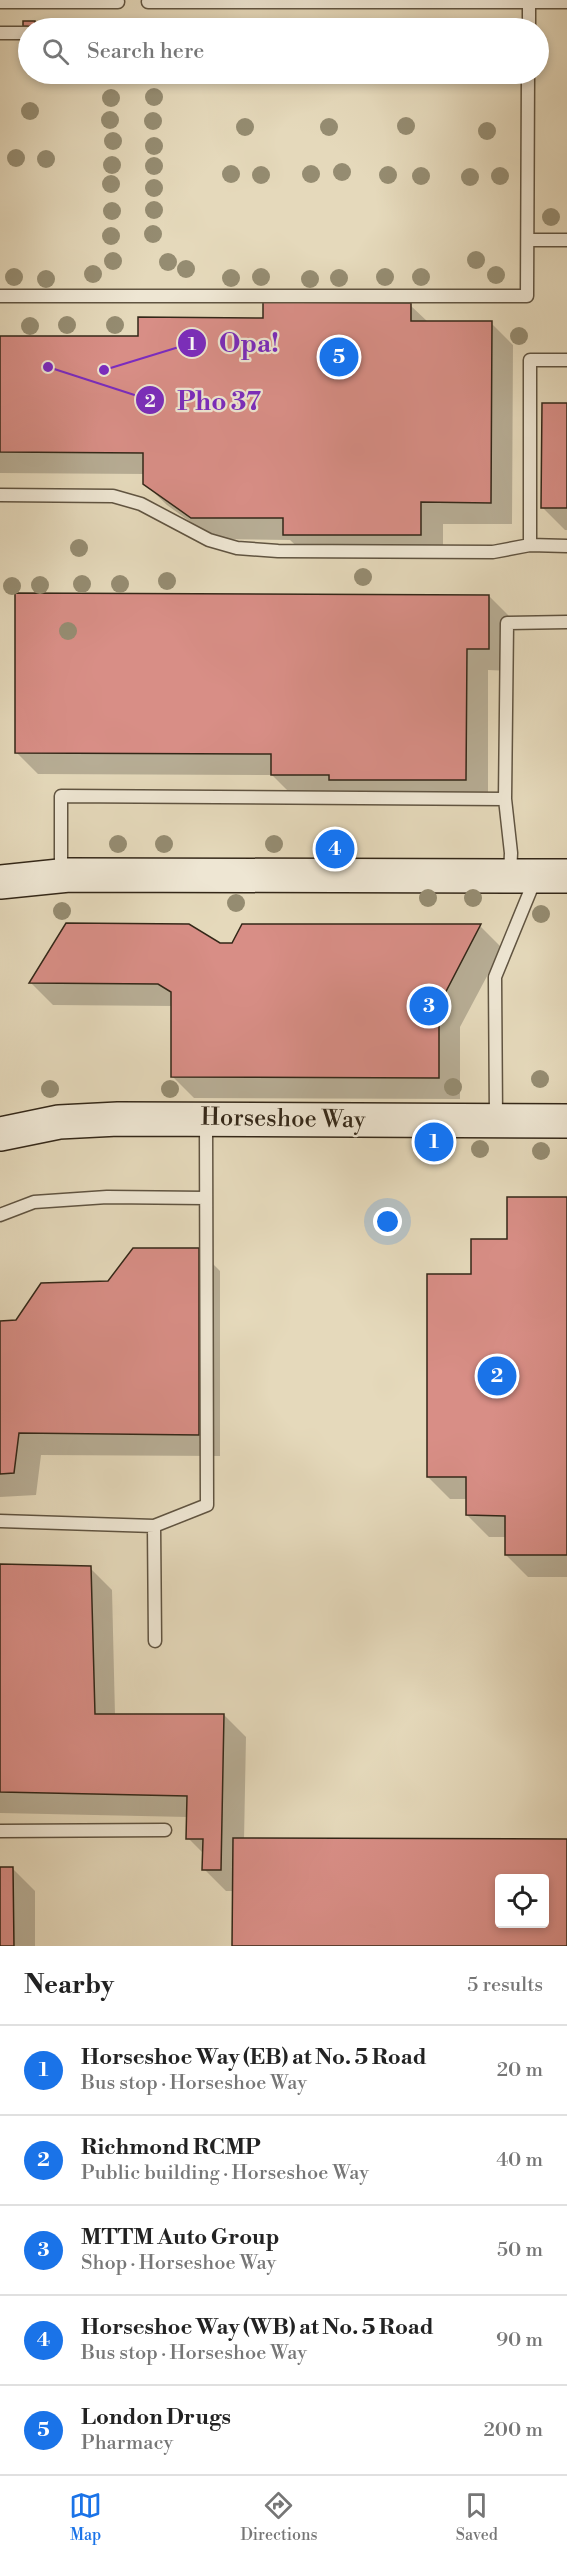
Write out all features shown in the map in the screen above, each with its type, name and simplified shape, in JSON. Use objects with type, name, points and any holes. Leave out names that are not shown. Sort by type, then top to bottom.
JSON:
[{"type":"street","points":[[0,882],[61,876],[538,876]]},
{"type":"street","name":"Horseshoe Way","points":[[0,1134],[59,1122],[89,1120],[206,1118],[567,1121]]},
{"type":"lane","points":[[0,2],[118,2]]},
{"type":"lane","points":[[148,2],[567,2]]},
{"type":"lane","points":[[529,2],[529,18]]},
{"type":"lane","points":[[0,33],[18,33]]},
{"type":"lane","points":[[0,296],[527,297],[528,84]]},
{"type":"lane","points":[[528,240],[567,240]]},
{"type":"lane","points":[[530,546],[530,360],[567,360]]},
{"type":"lane","points":[[0,495],[112,496],[129,499],[209,540],[237,548],[278,551],[493,552],[530,546],[567,546]]},
{"type":"lane","points":[[496,1121],[495,977],[538,876],[511,853],[505,799],[507,623],[567,622]]},
{"type":"lane","points":[[61,876],[61,796],[505,799]]},
{"type":"lane","points":[[0,1521],[154,1526],[207,1505],[206,1118]]},
{"type":"lane","points":[[0,1215],[34,1203],[45,1202],[106,1197],[206,1198]]},
{"type":"lane","points":[[154,1526],[155,1641]]},
{"type":"lane","points":[[0,1831],[165,1830]]},
{"type":"building","points":[[263,302],[411,303],[411,321],[492,321],[491,503],[421,502],[421,535],[283,535],[283,518],[191,518],[143,484],[143,453],[0,452],[0,336],[138,336],[138,317],[263,318]]},
{"type":"building","points":[[542,403],[567,403],[567,508],[541,508]]},
{"type":"building","points":[[15,593],[489,595],[489,649],[467,649],[466,780],[329,780],[329,775],[271,775],[271,754],[15,753]]},
{"type":"building","points":[[66,923],[189,924],[220,943],[232,943],[242,924],[481,924],[439,1005],[439,1078],[171,1077],[171,992],[158,984],[29,983]]},
{"type":"building","points":[[507,1197],[567,1197],[567,1555],[505,1555],[505,1516],[466,1515],[466,1477],[427,1477],[427,1274],[471,1274],[471,1239],[507,1239]]},
{"type":"building","points":[[133,1248],[199,1248],[199,1435],[19,1433],[14,1473],[0,1474],[0,1321],[16,1320],[41,1283],[108,1281]]},
{"type":"building","points":[[0,1564],[91,1566],[95,1714],[224,1714],[221,1870],[202,1870],[203,1839],[186,1839],[187,1796],[0,1792]]},
{"type":"building","points":[[233,1838],[567,1839],[567,1946],[232,1946]]},
{"type":"building","points":[[0,1867],[13,1867],[14,1946],[0,1946]]},
{"type":"place","name":"London Drugs","points":[[339,357]]},
{"type":"place","name":"Pho 37","points":[[48,367]]},
{"type":"place","name":"Opa!","points":[[104,370]]},
{"type":"place","name":"Horseshoe Way (WB) at No. 5 Road","points":[[335,849]]},
{"type":"place","name":"MTTM Auto Group","points":[[429,1006]]},
{"type":"place","name":"Horseshoe Way (EB) at No. 5 Road","points":[[434,1142]]},
{"type":"place","name":"Richmond RCMP","points":[[497,1376]]}]
